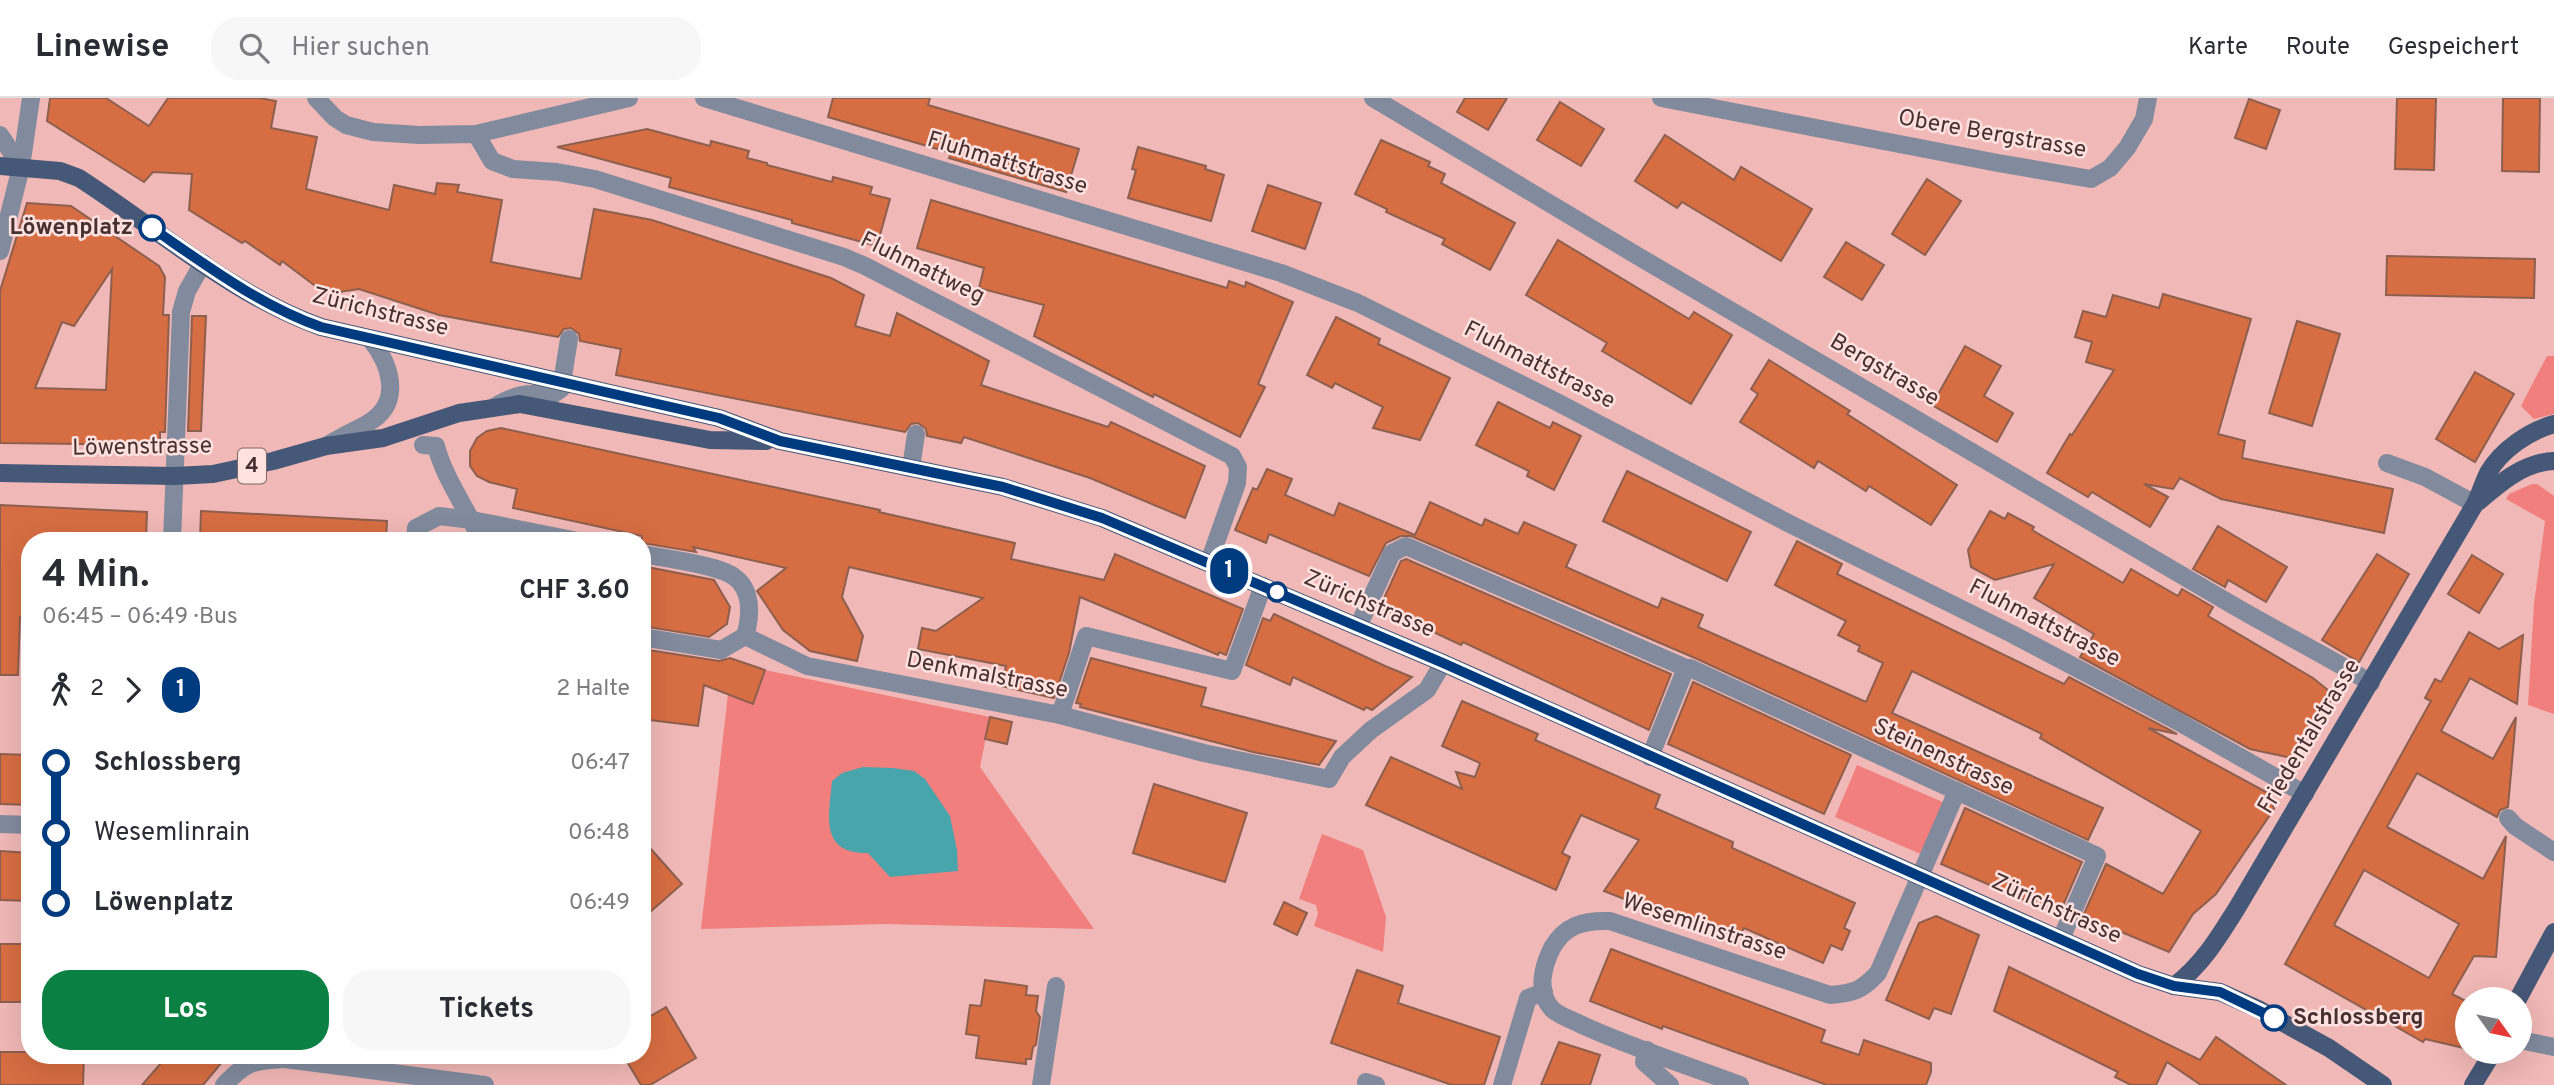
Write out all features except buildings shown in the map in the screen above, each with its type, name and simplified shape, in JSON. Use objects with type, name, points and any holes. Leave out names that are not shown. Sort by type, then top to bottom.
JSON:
[{"type":"main road","name":"Zürichstrasse","points":[[0,166],[60,172],[79,178],[243,289],[301,320],[371,340],[719,418],[780,441],[1003,487],[1065,504],[1209,562],[1443,663],[2138,974],[2174,986]]},
{"type":"main road","name":"Zürichstrasse","points":[[446,417],[520,404],[710,440],[780,441]]},
{"type":"main road","name":"Löwenstrasse","points":[[0,473],[176,476],[213,474],[326,446],[383,438],[446,417]]},
{"type":"main road","name":"Friedentalstrasse","points":[[2174,986],[2195,968],[2213,945],[2294,813],[2475,504],[2488,472],[2504,454],[2528,435],[2554,425]]},
{"type":"main road","name":"Friedentalstrasse","points":[[2475,504],[2514,473],[2535,464],[2554,461]]},
{"type":"main road","points":[[2524,987],[2554,932]]},
{"type":"main road","name":"4","points":[[2174,986],[2220,992],[2258,1009],[2329,1048],[2383,1085]]},
{"type":"main road","points":[[2473,1085],[2486,1064]]},
{"type":"street","points":[[0,251],[22,167],[31,98]]},
{"type":"street","points":[[316,98],[335,118],[346,125],[373,132],[419,135],[476,134],[629,98]]},
{"type":"street","name":"Fluhmattstrasse","points":[[704,98],[1281,273],[1358,303],[1553,400],[1790,524],[2012,634],[2167,716],[2305,794]]},
{"type":"street","name":"Bergstrasse","points":[[1373,98],[1636,256],[2284,635],[2313,648],[2371,683]]},
{"type":"street","name":"Obere Bergstrasse","points":[[1661,98],[1984,161],[2091,178],[2110,167],[2127,148],[2144,119],[2148,98]]},
{"type":"street","name":"Fluhmattweg","points":[[476,134],[492,161],[513,169],[557,172],[595,179],[865,265],[1232,456],[1238,467],[1237,483],[1209,562]]},
{"type":"street","points":[[0,135],[22,167]]},
{"type":"street","points":[[173,532],[181,312],[187,291],[203,263]]},
{"type":"street","points":[[494,407],[513,396],[530,393],[552,396],[561,389],[569,339]]},
{"type":"street","points":[[326,446],[372,421],[382,412],[391,383],[390,373],[371,340]]},
{"type":"street","points":[[911,468],[916,434]]},
{"type":"street","points":[[423,445],[436,446],[442,470],[477,532]]},
{"type":"street","points":[[2387,463],[2425,477],[2475,504]]},
{"type":"street","points":[[416,532],[416,528],[439,516],[534,532]]},
{"type":"street","name":"Steinenstrasse","points":[[1358,627],[1392,553],[1406,546],[1690,668],[2097,856],[2061,939]]},
{"type":"street","points":[[651,556],[704,566],[733,576],[744,589],[750,607],[745,636],[721,650],[651,638]]},
{"type":"street","points":[[1060,715],[1086,636],[1232,671],[1263,586]]},
{"type":"street","name":"Denkmalstrasse","points":[[745,636],[807,666],[1060,715],[1204,753],[1329,779],[1342,757],[1371,730],[1427,690],[1443,663]]},
{"type":"street","points":[[1650,757],[1686,668]]},
{"type":"street","points":[[1919,874],[1957,792]]},
{"type":"street","points":[[2508,818],[2515,826],[2554,852]]},
{"type":"street","points":[[0,824],[21,825]]},
{"type":"street","name":"Wesemlinstrasse","points":[[1544,992],[1543,964],[1558,937],[1572,926],[1590,920],[1610,921],[1830,995],[1854,992],[1878,973],[1919,874]]},
{"type":"street","points":[[1041,1085],[1056,986]]},
{"type":"street","points":[[1502,1085],[1528,998],[1544,992],[1552,1009],[1603,1034],[1740,1085]]},
{"type":"street","points":[[2532,1042],[2554,1047]]},
{"type":"street","points":[[1647,1050],[1644,1062],[1670,1085]]},
{"type":"street","points":[[224,1085],[240,1068],[250,1064]]},
{"type":"street","points":[[323,1064],[485,1085]]},
{"type":"shaded area","points":[[2547,356],[2554,356],[2554,414],[2534,419],[2521,406]]},
{"type":"shaded area","points":[[2537,484],[2554,496],[2554,714],[2528,705],[2534,604],[2545,521],[2506,499],[2509,494]]},
{"type":"shaded area","points":[[765,670],[990,717],[980,767],[1094,929],[885,924],[701,929],[728,694],[753,704]]},
{"type":"shaded area","points":[[1857,765],[1945,803],[1923,855],[1835,817]]},
{"type":"shaded area","points":[[1322,834],[1363,850],[1386,917],[1383,952],[1314,926],[1318,914],[1316,905],[1299,899]]},
{"type":"water","points":[[863,767],[914,771],[925,779],[950,816],[958,871],[890,877],[868,853],[852,852],[834,840],[829,819],[832,781],[842,773]]},
{"type":"bus line","name":"1","points":[[152,228],[243,289],[301,320],[321,327],[719,418],[780,441],[1003,487],[1065,504],[1209,562],[1443,663],[2138,974],[2174,986],[2220,992],[2274,1018]]},
{"type":"place","name":"Löwenplatz","points":[[152,228]]},
{"type":"place","name":"Schlossberg","points":[[2274,1018]]}]
